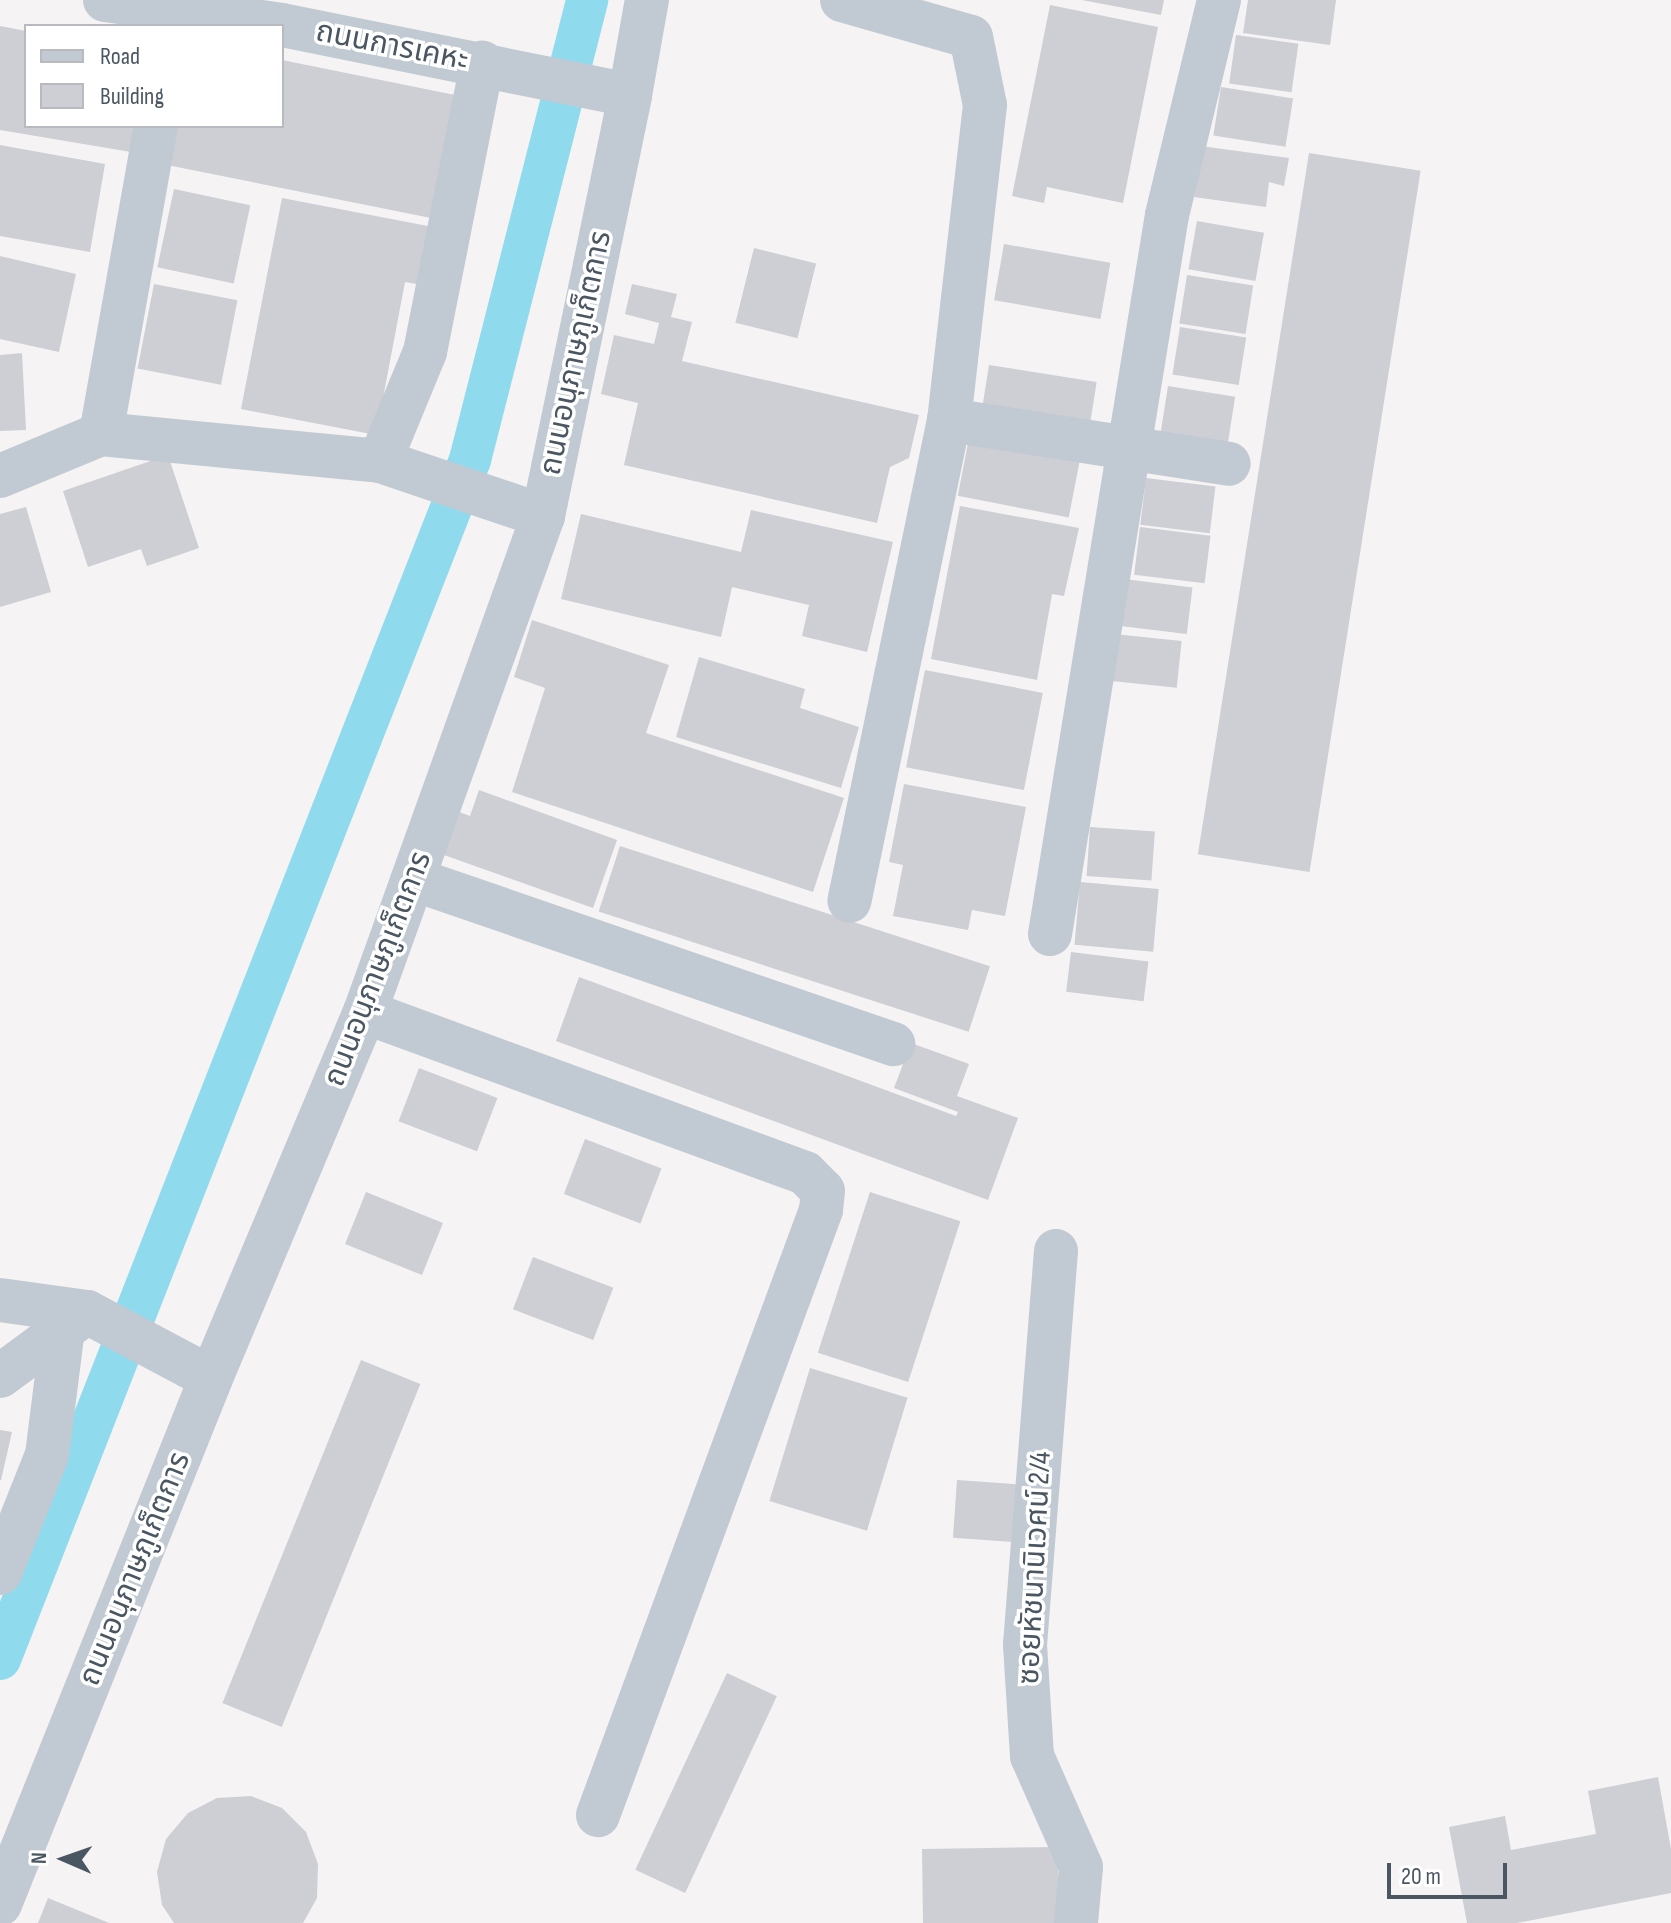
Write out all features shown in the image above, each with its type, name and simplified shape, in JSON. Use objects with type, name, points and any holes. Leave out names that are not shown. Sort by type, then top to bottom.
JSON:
[{"type":"street","name":"ถนนการเคหะ","points":[[105,0],[175,18],[267,24]]},
{"type":"street","points":[[282,24],[285,0]]},
{"type":"street","name":"ถนนอนุภาษภูเก็ตการ","points":[[0,1904],[211,1378],[365,1012],[543,516],[647,0]]},
{"type":"street","points":[[842,0],[971,37],[985,105],[949,420],[849,901]]},
{"type":"street","points":[[1050,934],[1126,449],[1167,215],[1219,0]]},
{"type":"street","name":"ถนนการเคหะ","points":[[284,25],[630,95]]},
{"type":"street","points":[[380,461],[425,352],[503,67]]},
{"type":"street","points":[[101,434],[156,128]]},
{"type":"street","points":[[949,420],[1229,464]]},
{"type":"street","points":[[0,476],[101,434],[380,461],[543,516]]},
{"type":"street","points":[[413,879],[893,1044]]},
{"type":"street","points":[[365,1012],[805,1173],[823,1191],[821,1210],[598,1815]]},
{"type":"street","name":"ซอยหัชนานิเวศน์ 2/4","points":[[1056,1251],[1025,1645],[1032,1756],[1081,1867],[1076,1923]]},
{"type":"street","points":[[0,1300],[75,1320],[211,1378]]},
{"type":"street","points":[[0,1376],[75,1320]]},
{"type":"street","points":[[0,1573],[47,1455],[75,1320]]},
{"type":"building","points":[[1082,0],[1164,0],[1161,15]]},
{"type":"building","points":[[1248,0],[1336,0],[1330,45],[1243,33]]},
{"type":"building","points":[[1050,5],[1158,27],[1123,203],[1047,187],[1044,203],[1012,196]]},
{"type":"building","points":[[0,26],[24,31],[24,128],[135,128],[131,152],[0,130]]},
{"type":"building","points":[[1236,35],[1298,44],[1292,92],[1229,84]]},
{"type":"building","points":[[284,60],[460,96],[436,219],[157,163],[164,128],[284,128]]},
{"type":"building","points":[[1221,87],[1293,98],[1285,147],[1213,135]]},
{"type":"building","points":[[0,145],[105,164],[90,252],[0,236]]},
{"type":"building","points":[[1201,146],[1289,158],[1284,186],[1269,182],[1266,207],[1194,197]]},
{"type":"building","points":[[1309,153],[1421,171],[1310,872],[1198,854]]},
{"type":"building","points":[[174,189],[250,205],[234,283],[157,267]]},
{"type":"building","points":[[282,198],[433,227],[422,285],[405,282],[376,435],[241,409]]},
{"type":"building","points":[[1197,221],[1264,233],[1255,281],[1188,269]]},
{"type":"building","points":[[1004,244],[1110,263],[1100,319],[994,300]]},
{"type":"building","points":[[754,248],[816,263],[797,338],[735,323]]},
{"type":"building","points":[[0,256],[76,274],[59,352],[0,339]]},
{"type":"building","points":[[1187,275],[1253,285],[1246,334],[1179,323]]},
{"type":"building","points":[[154,284],[237,300],[221,385],[138,368]]},
{"type":"building","points":[[632,284],[677,294],[671,317],[692,322],[682,361],[919,415],[909,458],[890,467],[877,523],[624,465],[638,403],[601,394],[614,335],[654,344],[659,323],[625,314]]},
{"type":"building","points":[[1180,327],[1246,337],[1239,385],[1172,374]]},
{"type":"building","points":[[22,353],[26,430],[0,431],[0,355]]},
{"type":"building","points":[[989,365],[1097,382],[1089,430],[981,413]]},
{"type":"building","points":[[1168,386],[1235,397],[1227,445],[1160,434]]},
{"type":"building","points":[[970,433],[1081,455],[1069,517],[958,496]]},
{"type":"building","points":[[168,455],[199,548],[147,566],[141,549],[88,567],[63,491]]},
{"type":"building","points":[[1146,478],[1215,487],[1210,533],[1140,525]]},
{"type":"building","points":[[960,506],[1079,528],[1064,596],[1052,594],[1037,680],[931,659]]},
{"type":"building","points":[[26,507],[51,592],[0,607],[0,514]]},
{"type":"building","points":[[751,510],[893,542],[867,652],[802,636],[809,605],[732,587],[721,637],[561,599],[581,514],[741,552]]},
{"type":"building","points":[[1140,527],[1210,536],[1205,583],[1134,575]]},
{"type":"building","points":[[1124,579],[1192,587],[1187,634],[1118,626]]},
{"type":"building","points":[[532,620],[669,665],[646,733],[844,798],[813,892],[512,792],[545,688],[514,677]]},
{"type":"building","points":[[1114,634],[1182,641],[1177,688],[1109,681]]},
{"type":"building","points":[[699,657],[805,689],[800,708],[859,727],[841,788],[676,737]]},
{"type":"building","points":[[925,670],[1043,693],[1024,790],[906,767]]},
{"type":"building","points":[[904,784],[1026,807],[1005,916],[972,910],[968,930],[893,916],[903,865],[889,862]]},
{"type":"building","points":[[479,790],[617,840],[593,908],[444,855],[459,812],[470,816]]},
{"type":"building","points":[[1090,827],[1155,832],[1151,880],[1087,876]]},
{"type":"building","points":[[620,846],[990,966],[969,1032],[599,912]]},
{"type":"building","points":[[1080,882],[1159,889],[1153,952],[1075,945]]},
{"type":"building","points":[[1071,952],[1148,962],[1144,1001],[1066,992]]},
{"type":"building","points":[[579,977],[956,1116],[958,1112],[894,1088],[911,1043],[969,1064],[957,1096],[1018,1118],[988,1200],[556,1041]]},
{"type":"building","points":[[419,1068],[497,1098],[477,1151],[399,1121]]},
{"type":"building","points":[[585,1139],[662,1168],[640,1223],[564,1194]]},
{"type":"building","points":[[366,1192],[443,1223],[422,1275],[345,1244]]},
{"type":"building","points":[[870,1192],[960,1221],[908,1382],[818,1353]]},
{"type":"building","points":[[533,1257],[613,1288],[593,1340],[513,1309]]},
{"type":"building","points":[[361,1360],[420,1384],[282,1727],[222,1703]]},
{"type":"building","points":[[810,1368],[908,1398],[867,1531],[769,1501]]},
{"type":"building","points":[[0,1430],[12,1432],[1,1480],[0,1480]]},
{"type":"building","points":[[957,1480],[1017,1484],[1013,1542],[953,1538]]},
{"type":"building","points":[[727,1673],[777,1696],[685,1893],[635,1870]]},
{"type":"building","points":[[1658,1777],[1671,1849],[1671,1893],[1517,1923],[1467,1923],[1449,1827],[1505,1816],[1511,1850],[1596,1834],[1588,1791]]},
{"type":"building","points":[[251,1796],[282,1808],[306,1832],[318,1864],[317,1898],[303,1923],[174,1923],[162,1905],[157,1872],[166,1839],[188,1813],[217,1798]]},
{"type":"building","points":[[1058,1847],[1058,1899],[1062,1923],[923,1923],[922,1849]]},
{"type":"building","points":[[48,1898],[109,1923],[38,1923]]},
{"type":"waterway","points":[[0,1659],[470,460],[587,0]]}]
